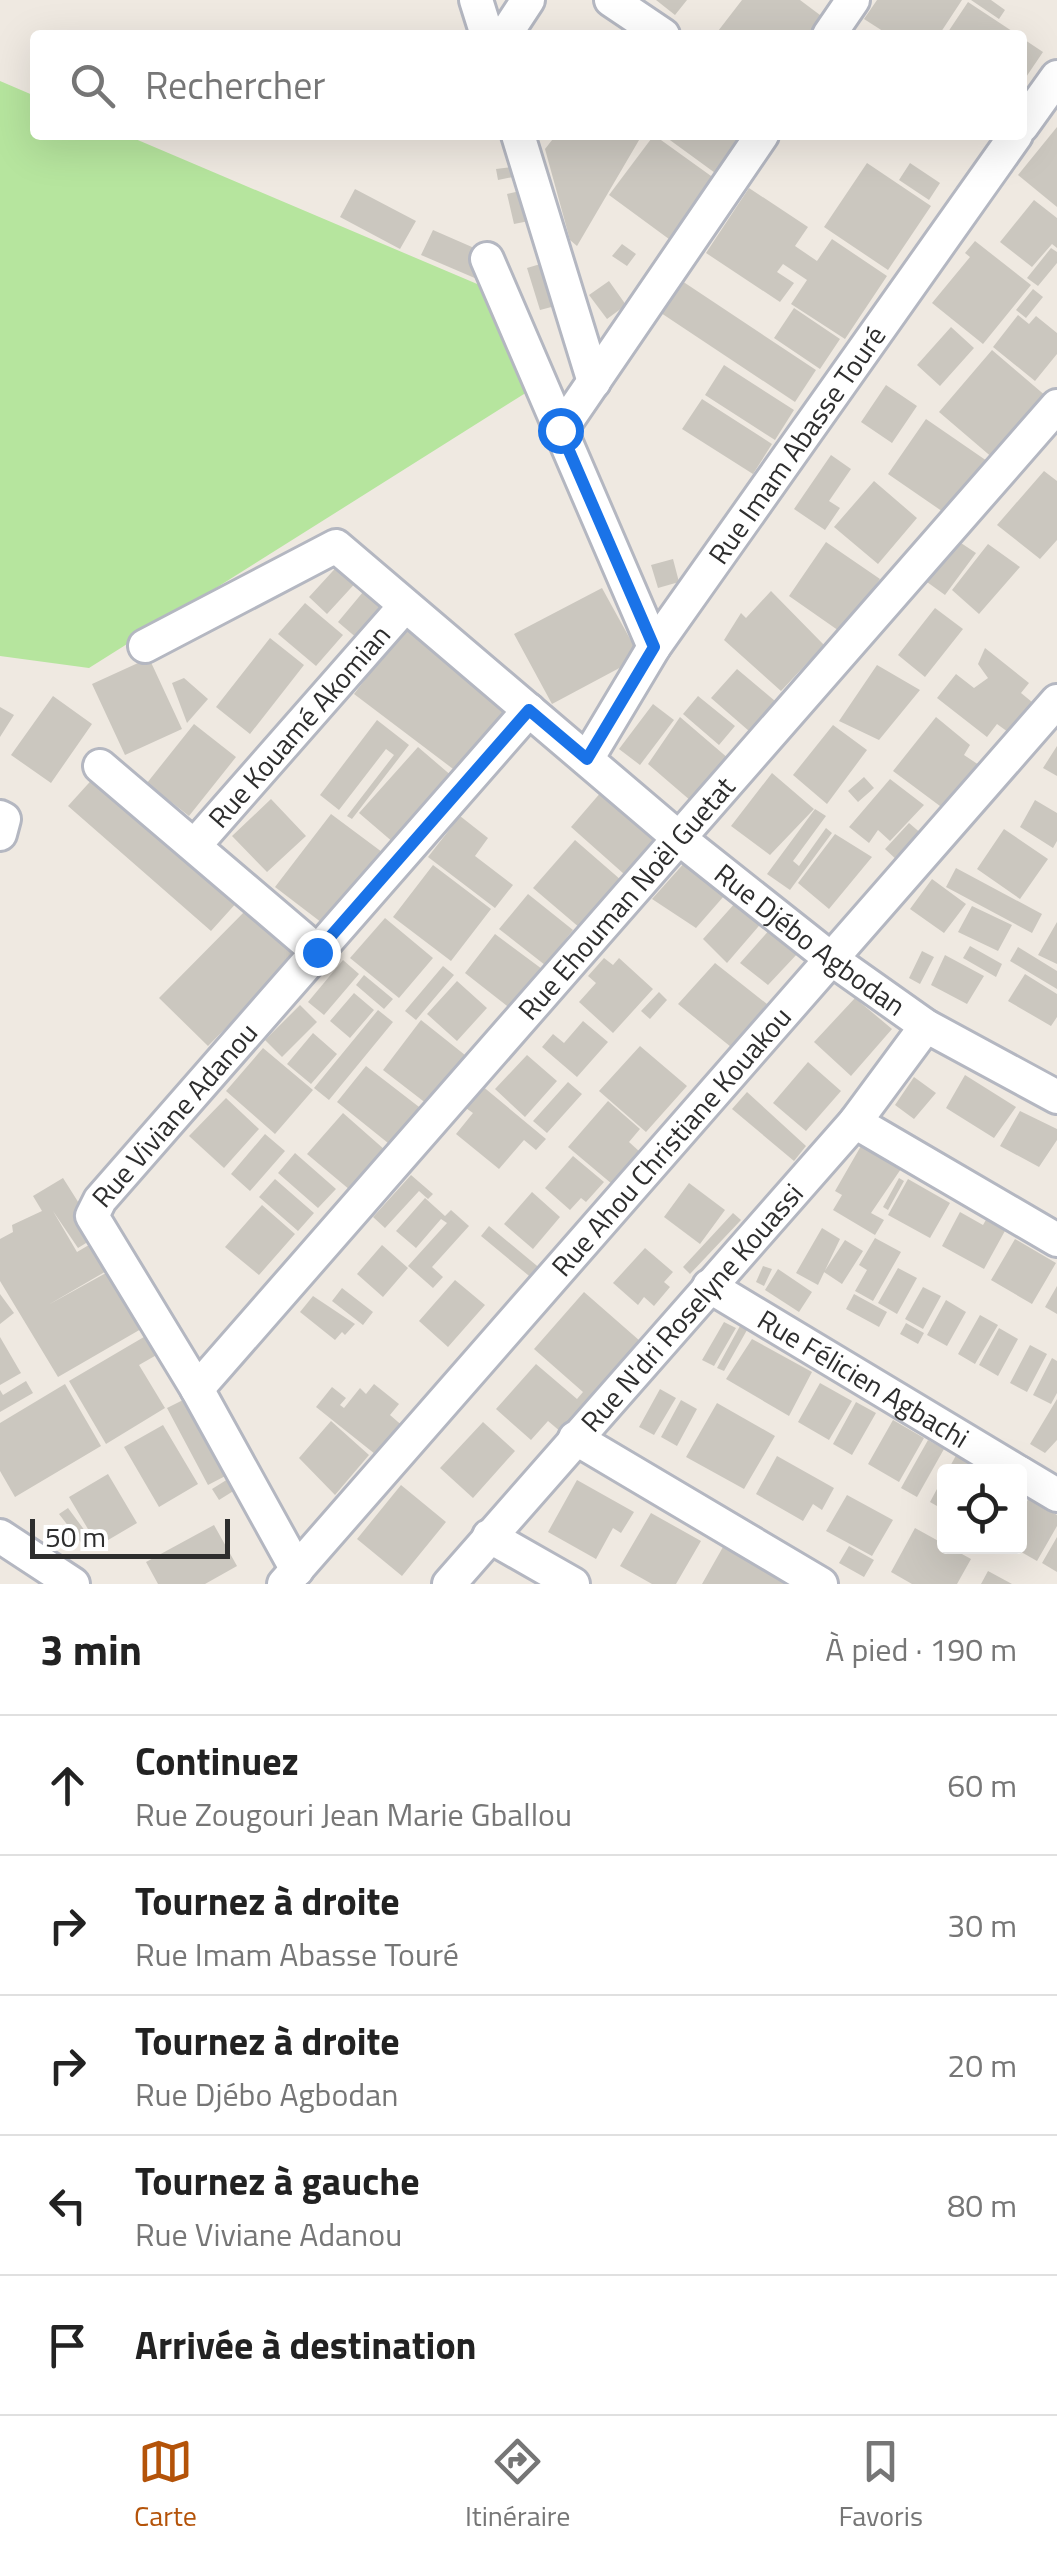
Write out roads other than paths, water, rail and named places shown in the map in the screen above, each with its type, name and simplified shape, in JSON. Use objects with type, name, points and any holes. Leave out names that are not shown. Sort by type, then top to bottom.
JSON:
[{"type":"street","points":[[476,0],[485,30]]},
{"type":"street","points":[[507,30],[528,0]]},
{"type":"street","points":[[611,0],[656,30]]},
{"type":"street","points":[[834,30],[853,0]]},
{"type":"street","name":"Rue Imam Abasse Touré","points":[[1027,112],[1057,77]]},
{"type":"street","points":[[520,140],[594,382]]},
{"type":"street","points":[[560,430],[759,140]]},
{"type":"street","name":"Rue Imam Abasse Touré","points":[[587,759],[654,647],[1004,140]]},
{"type":"street","points":[[486,259],[654,647]]},
{"type":"street","name":"Rue Ehouman Noël Guetat","points":[[197,1389],[1057,406]]},
{"type":"street","name":"Rue Djébo Agbodan","points":[[145,646],[336,546],[680,839],[830,958],[926,1026],[1052,1082]]},
{"type":"street","name":"Rue Kouamé Akomian","points":[[195,845],[404,607]]},
{"type":"street","name":"Rue Ahou Christiane Kouakou","points":[[290,1577],[1057,701]]},
{"type":"street","name":"Rue Viviane Adanou","points":[[290,1577],[197,1389],[92,1216],[100,1200],[529,710]]},
{"type":"street","points":[[100,766],[317,952]]},
{"type":"street","points":[[0,817],[0,834]]},
{"type":"street","name":"Rue N'dri Roselyne Kouassi","points":[[451,1583],[574,1438],[855,1122],[926,1026]]},
{"type":"street","points":[[855,1122],[1057,1240]]},
{"type":"street","name":"Rue Félicien Agbachi","points":[[709,1286],[1005,1464]]},
{"type":"street","points":[[574,1438],[821,1584]]},
{"type":"street","name":"Rue Félicien Agbachi","points":[[1027,1477],[1057,1495]]},
{"type":"street","points":[[0,1536],[73,1584]]},
{"type":"street","points":[[489,1536],[573,1584]]}]
